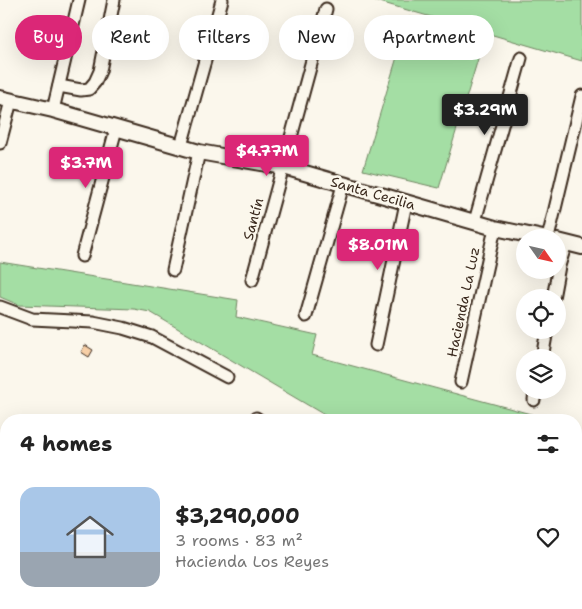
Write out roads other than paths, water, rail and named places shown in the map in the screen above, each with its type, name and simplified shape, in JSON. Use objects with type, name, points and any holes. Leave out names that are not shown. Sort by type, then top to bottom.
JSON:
[{"type":"street","points":[[53,110],[79,0]]},
{"type":"street","points":[[59,86],[81,90],[89,89],[95,82],[100,71],[114,0]]},
{"type":"street","points":[[181,146],[222,0]]},
{"type":"street","name":"Santín","points":[[252,280],[326,9]]},
{"type":"street","points":[[475,222],[521,58]]},
{"type":"street","points":[[550,229],[582,96]]},
{"type":"street","points":[[0,143],[5,100]]},
{"type":"street","name":"Santa Cecilia","points":[[5,100],[53,110],[199,152],[284,167],[494,228],[516,232]]},
{"type":"street","points":[[82,256],[116,129]]},
{"type":"street","points":[[173,270],[199,152]]},
{"type":"street","points":[[306,316],[343,185]]},
{"type":"street","points":[[376,345],[406,203]]},
{"type":"street","name":"Hacienda La Luz","points":[[460,382],[494,228]]},
{"type":"street","points":[[566,243],[582,248]]},
{"type":"street","points":[[0,307],[32,319],[93,322],[123,328],[152,337],[227,377]]}]
